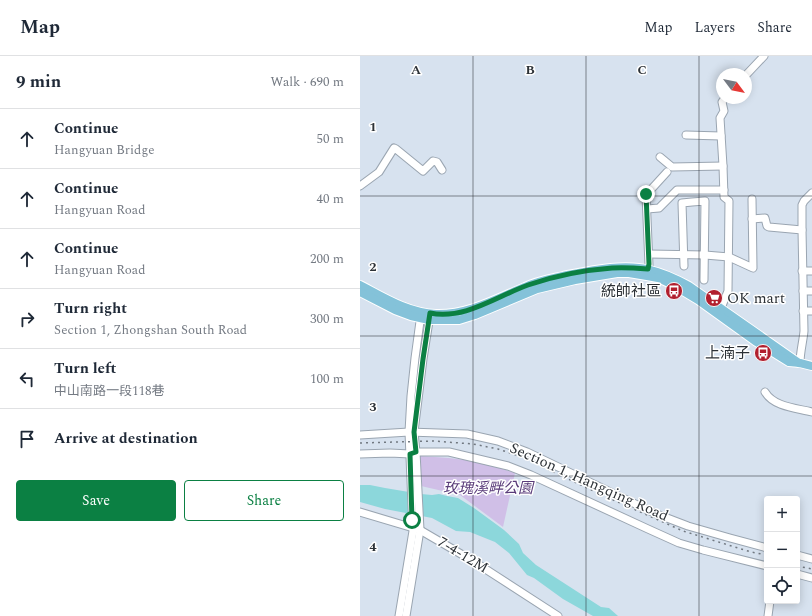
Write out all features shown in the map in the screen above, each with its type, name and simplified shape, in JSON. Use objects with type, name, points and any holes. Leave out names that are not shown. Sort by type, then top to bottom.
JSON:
[{"type":"main road","points":[[360,292],[395,310],[411,316],[447,314],[474,309],[543,280],[577,273],[625,267],[669,276],[689,286],[720,312],[800,363],[812,366]]},
{"type":"main road","points":[[360,285],[403,307],[425,316]]},
{"type":"street","points":[[752,69],[764,56]]},
{"type":"street","points":[[720,312],[728,291],[729,257],[729,201],[724,197],[720,118],[724,111],[722,104]]},
{"type":"street","points":[[686,135],[721,136]]},
{"type":"street","points":[[360,186],[379,172],[394,148],[423,171],[433,161],[437,162],[442,170]]},
{"type":"street","points":[[660,157],[672,167],[723,166]]},
{"type":"street","points":[[648,272],[649,254],[646,194],[667,172]]},
{"type":"street","points":[[647,209],[659,208],[677,190],[724,190]]},
{"type":"street","points":[[800,363],[804,331],[802,205],[812,193]]},
{"type":"street","points":[[649,254],[729,257],[753,268],[752,199]]},
{"type":"street","points":[[684,266],[682,204],[705,202],[704,280]]},
{"type":"street","points":[[752,219],[764,218],[767,226],[769,227],[802,230]]},
{"type":"street","points":[[802,271],[812,272]]},
{"type":"street","points":[[803,291],[812,291]]},
{"type":"street","points":[[803,311],[812,311]]},
{"type":"street","points":[[399,616],[415,523],[412,432],[414,366],[425,316]]},
{"type":"street","points":[[765,392],[770,399],[785,405],[812,412]]},
{"type":"street","name":"Section 1, Hangqing Road","points":[[360,435],[412,432],[467,434],[498,441],[527,452],[664,516],[695,528],[764,547]]},
{"type":"street","name":"Section 1, Hangqing Road","points":[[360,454],[449,452],[508,466],[679,542],[703,550],[764,565]]},
{"type":"street","name":"7-4-12M","points":[[360,512],[415,523],[420,530],[473,560],[558,616]]},
{"type":"street","points":[[406,616],[420,530]]},
{"type":"street","points":[[800,556],[812,559]]},
{"type":"street","points":[[800,575],[812,578]]},
{"type":"street","points":[[768,616],[770,604]]},
{"type":"green space","name":"玫瑰溪畔公園","points":[[420,456],[481,462],[515,473],[503,527],[460,495],[421,486]]},
{"type":"shaded area","points":[[360,485],[370,485],[421,494],[439,494],[458,498],[504,530],[519,544],[523,553],[536,565],[601,607],[609,608],[618,616],[593,616],[563,599],[534,578],[527,575],[509,553],[495,542],[470,532],[456,531],[432,518],[385,509],[360,502]]},
{"type":"railway","points":[[360,443],[433,441],[473,444],[498,449],[522,457],[683,531],[751,552],[764,554]]},
{"type":"railway","points":[[800,567],[812,569]]},
{"type":"place","name":"統帥社區","points":[[674,291]]},
{"type":"place","name":"OK mart","points":[[714,298]]},
{"type":"place","name":"上湳子","points":[[763,353]]},
{"type":"route","points":[[412,520],[410,454],[416,452],[414,432],[430,313],[447,314],[474,309],[543,280],[577,273],[625,267],[648,269],[646,194]]}]
